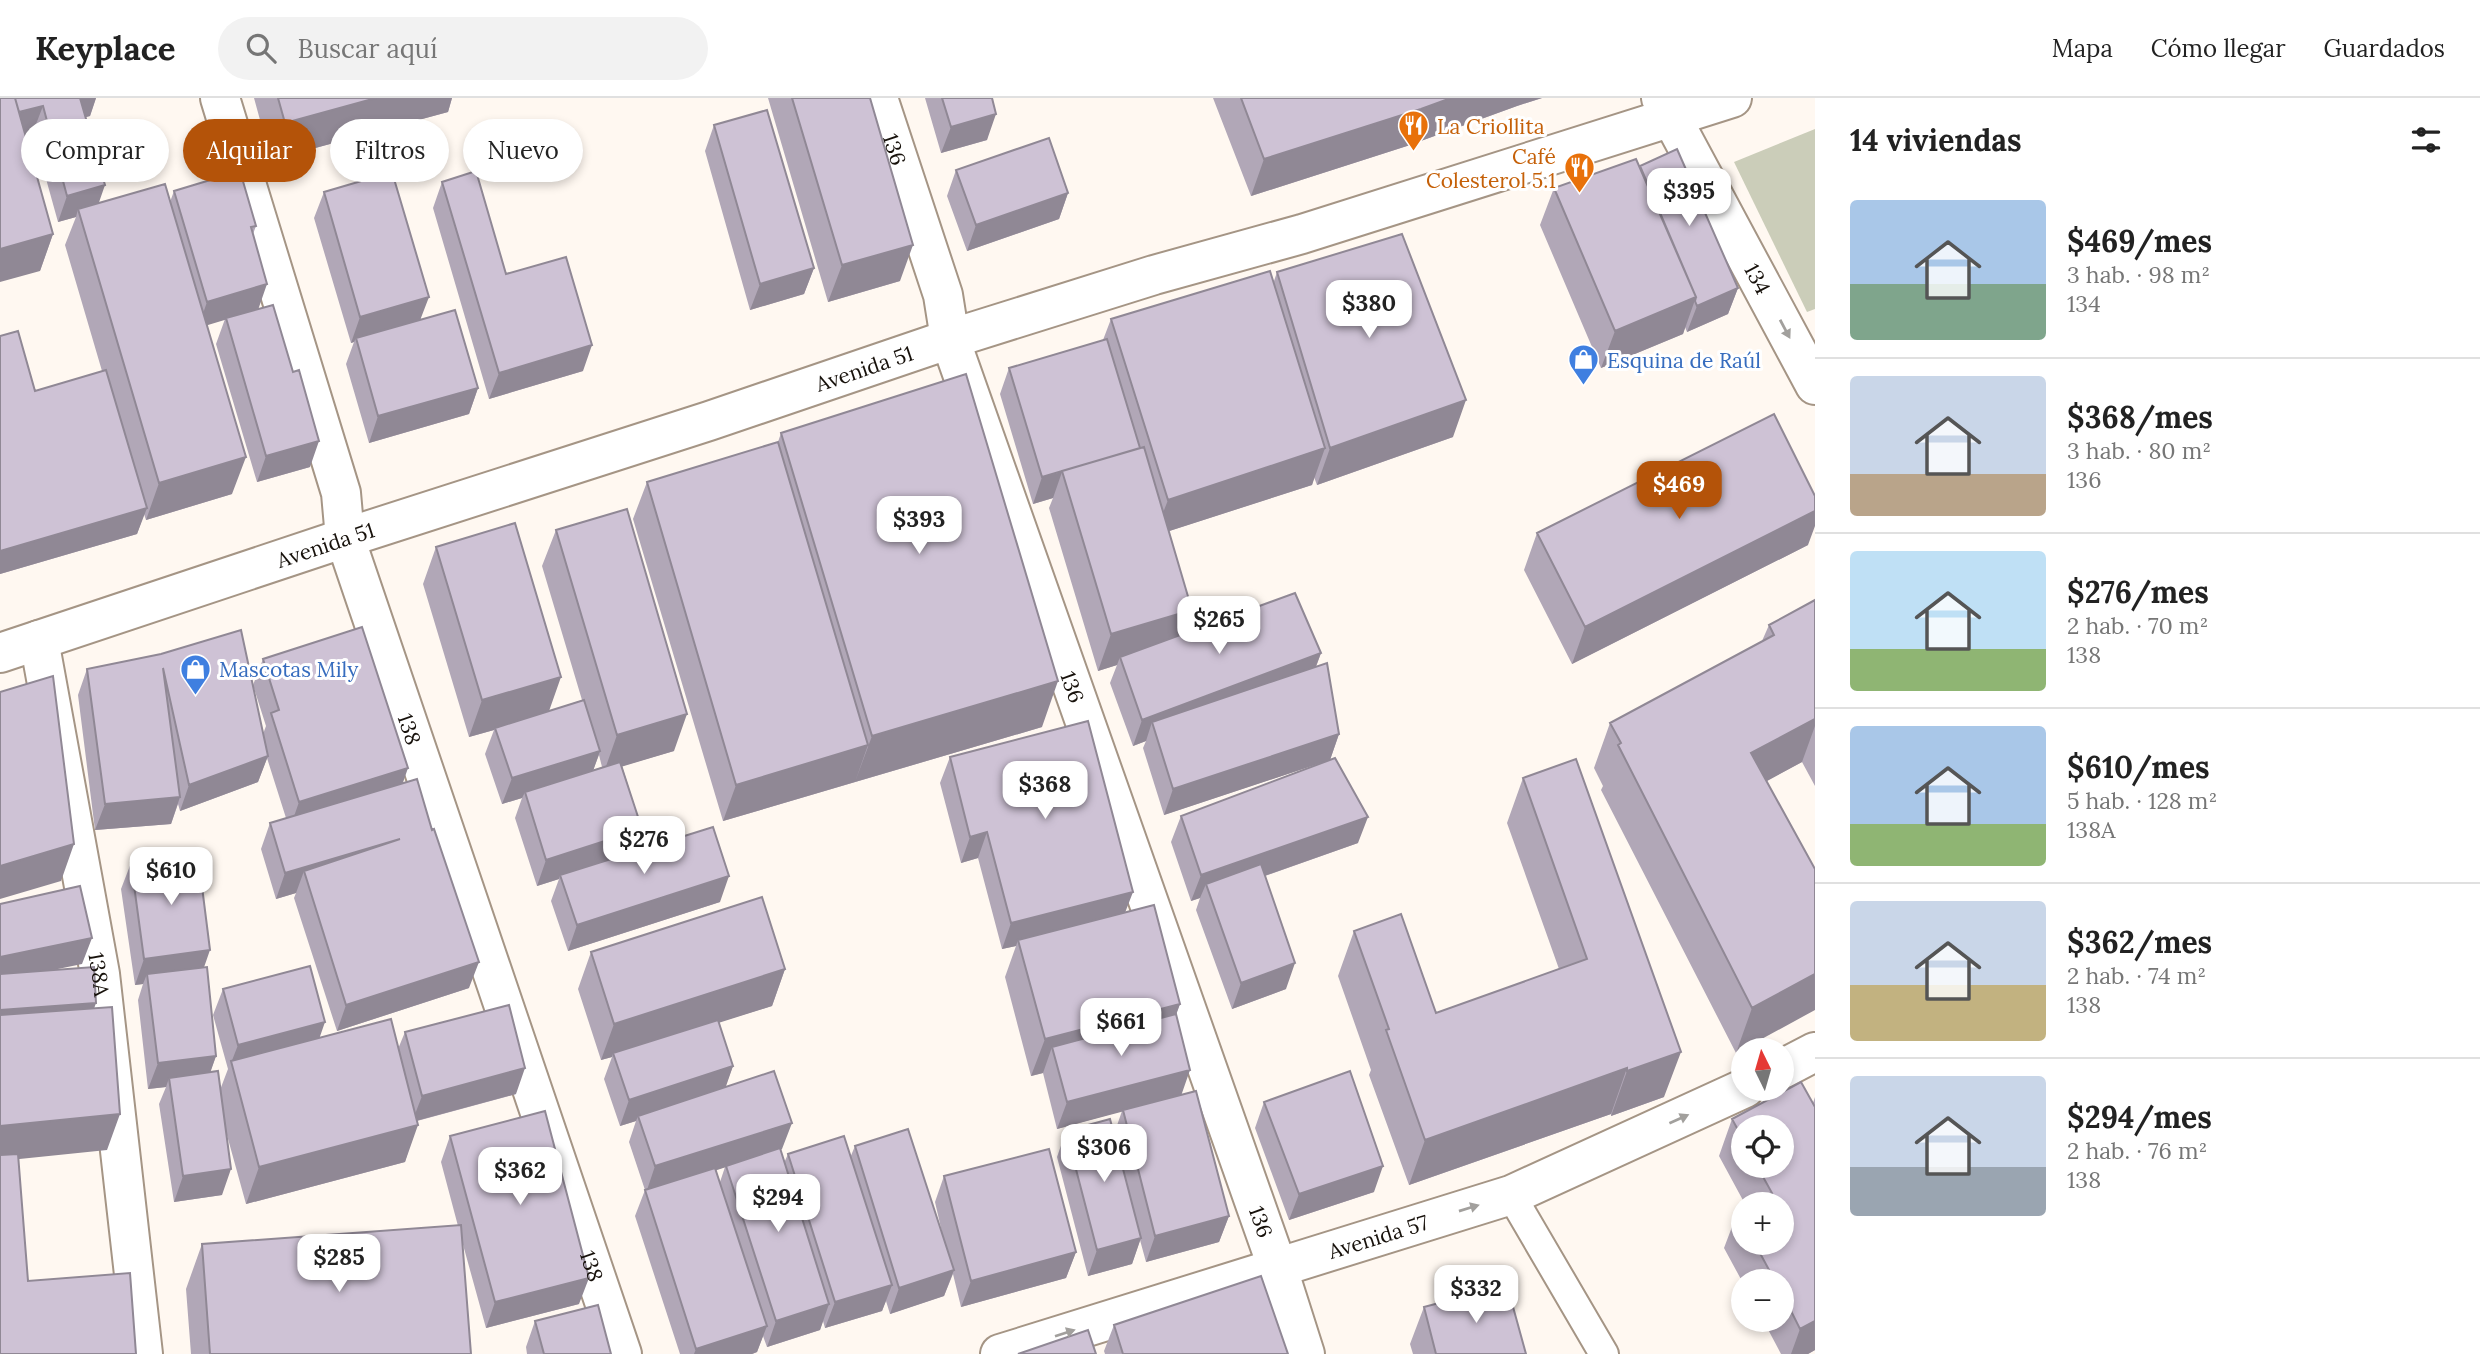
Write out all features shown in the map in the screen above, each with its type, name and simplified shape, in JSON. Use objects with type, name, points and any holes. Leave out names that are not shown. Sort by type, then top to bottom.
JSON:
[{"type":"street","name":"138","points":[[220,98],[341,493],[345,538],[622,1354]]},
{"type":"street","name":"136","points":[[878,98],[943,295],[950,339],[1277,1266],[1305,1354]]},
{"type":"street","name":"Avenida 51","points":[[0,653],[709,421],[950,339],[1154,275],[1302,234],[1666,108],[1732,98]]},
{"type":"street","name":"134","points":[[1666,108],[1815,385]]},
{"type":"street","name":"138A","points":[[39,640],[100,974],[143,1354]]},
{"type":"street","points":[[1794,1063],[1815,1052]]},
{"type":"street","name":"Avenida 57","points":[[1000,1354],[1511,1195],[1731,1094]]},
{"type":"lane","points":[[1511,1195],[1604,1354]]},
{"type":"green space","points":[[1815,129],[1815,309],[1807,312],[1734,162]]},
{"type":"building","points":[[0,98],[15,98],[21,119],[21,182],[38,182],[53,234],[0,249]]},
{"type":"building","points":[[15,98],[80,98],[86,119],[46,119],[43,106],[19,112]]},
{"type":"building","points":[[278,98],[376,98],[300,119],[284,119]]},
{"type":"building","points":[[792,98],[870,98],[913,245],[842,265]]},
{"type":"building","points":[[942,98],[992,98],[996,114],[951,127]]},
{"type":"building","points":[[1241,98],[1451,98],[1264,159]]},
{"type":"building","points":[[767,110],[814,268],[760,284],[714,125]]},
{"type":"building","points":[[1049,138],[1068,193],[976,225],[956,170]]},
{"type":"building","points":[[1677,149],[1738,288],[1697,306],[1696,297],[1640,166]]},
{"type":"building","points":[[1636,159],[1696,297],[1615,331],[1554,188]]},
{"type":"building","points":[[463,175],[463,182],[479,182],[506,274],[566,257],[592,345],[499,373],[442,182],[449,182]]},
{"type":"building","points":[[63,182],[104,182],[105,185],[67,196]]},
{"type":"building","points":[[204,182],[243,182],[256,226],[251,227],[267,284],[207,302],[174,191]]},
{"type":"building","points":[[358,182],[395,182],[429,297],[360,317],[324,192]]},
{"type":"building","points":[[165,184],[246,457],[159,483],[78,209]]},
{"type":"building","points":[[1402,234],[1466,400],[1330,448],[1277,272]]},
{"type":"building","points":[[1270,271],[1325,448],[1168,500],[1111,319]]},
{"type":"building","points":[[273,305],[293,372],[299,370],[319,441],[266,456],[226,318]]},
{"type":"building","points":[[455,310],[478,388],[378,416],[356,338]]},
{"type":"building","points":[[18,331],[35,391],[106,370],[147,508],[0,551],[0,336]]},
{"type":"building","points":[[1107,339],[1140,448],[1042,477],[1009,368]]},
{"type":"building","points":[[966,374],[1058,681],[872,736],[781,433]]},
{"type":"building","points":[[1774,414],[1815,496],[1815,511],[1585,627],[1537,533]]},
{"type":"building","points":[[778,442],[868,745],[736,785],[647,482]]},
{"type":"building","points":[[1144,447],[1192,610],[1111,634],[1062,471]]},
{"type":"building","points":[[627,509],[687,714],[617,735],[556,530]]},
{"type":"building","points":[[515,523],[561,677],[482,700],[436,547]]},
{"type":"building","points":[[1295,593],[1321,653],[1142,720],[1120,657]]},
{"type":"building","points":[[1815,600],[1815,719],[1751,753],[1815,869],[1815,974],[1752,1008],[1618,745],[1621,743],[1610,723],[1774,635],[1769,625]]},
{"type":"building","points":[[362,627],[408,768],[299,802],[271,713],[279,710],[263,659]]},
{"type":"building","points":[[241,630],[268,756],[189,785],[163,668],[180,797],[105,804],[87,669],[161,654]]},
{"type":"building","points":[[1327,663],[1339,734],[1173,789],[1152,722]]},
{"type":"building","points":[[53,676],[74,844],[0,866],[0,692]]},
{"type":"building","points":[[584,700],[600,751],[512,778],[495,728]]},
{"type":"building","points":[[1088,721],[1133,892],[1011,923],[987,832],[970,837],[950,757]]},
{"type":"building","points":[[1335,758],[1368,817],[1201,875],[1181,816]]},
{"type":"building","points":[[1576,759],[1681,1052],[1627,1071],[1627,1068],[1425,1140],[1354,931],[1401,914],[1436,1013],[1587,959],[1523,778]]},
{"type":"building","points":[[620,762],[642,829],[546,860],[525,792]]},
{"type":"building","points":[[417,779],[432,830],[434,829],[479,962],[346,1005],[304,871],[400,839],[285,873],[270,823]]},
{"type":"building","points":[[713,827],[729,876],[577,925],[560,875]]},
{"type":"building","points":[[198,855],[210,950],[144,959],[131,863]]},
{"type":"building","points":[[1261,864],[1295,963],[1241,983],[1206,884]]},
{"type":"building","points":[[80,886],[92,938],[0,957],[0,904]]},
{"type":"building","points":[[762,897],[785,969],[614,1024],[591,952]]},
{"type":"building","points":[[1154,905],[1180,1004],[1045,1039],[1018,940]]},
{"type":"building","points":[[310,966],[325,1022],[238,1045],[223,989]]},
{"type":"building","points":[[94,967],[96,1003],[0,1010],[0,974]]},
{"type":"building","points":[[207,967],[216,1056],[158,1063],[147,974]]},
{"type":"building","points":[[509,1005],[525,1068],[422,1096],[405,1032]]},
{"type":"building","points":[[112,1007],[120,1114],[0,1126],[0,1015]]},
{"type":"building","points":[[1176,1014],[1190,1070],[1067,1102],[1052,1047]]},
{"type":"building","points":[[391,1019],[418,1125],[259,1167],[231,1061]]},
{"type":"building","points":[[718,1020],[733,1066],[629,1100],[613,1053]]},
{"type":"building","points":[[218,1071],[231,1169],[183,1176],[169,1078]]},
{"type":"building","points":[[774,1071],[792,1123],[655,1166],[638,1116]]},
{"type":"building","points":[[1350,1071],[1383,1166],[1299,1194],[1264,1102]]},
{"type":"building","points":[[1801,1082],[1815,1107],[1815,1321],[1800,1329],[1794,1317],[1794,1269],[1769,1269],[1761,1255],[1794,1255],[1794,1192],[1771,1192],[1764,1178],[1794,1178],[1794,1115],[1739,1115],[1766,1101],[1794,1101],[1794,1086]]},
{"type":"building","points":[[1196,1091],[1229,1216],[1155,1236],[1123,1110]]},
{"type":"building","points":[[545,1111],[589,1278],[495,1302],[450,1136]]},
{"type":"building","points":[[1110,1119],[1141,1238],[1097,1250],[1066,1131]]},
{"type":"building","points":[[908,1129],[954,1270],[899,1288],[855,1146]]},
{"type":"building","points":[[844,1136],[892,1285],[835,1302],[788,1154]]},
{"type":"building","points":[[780,1148],[829,1304],[776,1321],[726,1166]]},
{"type":"building","points":[[1049,1149],[1076,1252],[971,1281],[944,1176]]},
{"type":"building","points":[[18,1154],[28,1281],[130,1273],[136,1354],[0,1354],[0,1155]]},
{"type":"building","points":[[715,1168],[767,1326],[696,1349],[645,1190]]},
{"type":"building","points":[[461,1225],[471,1354],[210,1354],[202,1244]]},
{"type":"building","points":[[1261,1276],[1288,1354],[1123,1354],[1114,1325]]},
{"type":"building","points":[[1507,1285],[1526,1354],[1436,1354],[1424,1307]]},
{"type":"building","points":[[598,1305],[611,1354],[544,1354],[535,1321]]},
{"type":"building","points":[[1088,1330],[1096,1354],[1018,1354]]},
{"type":"place","name":"La Criollita","points":[[1414,153]]},
{"type":"place","name":"Café Colesterol 5.1","points":[[1579,195]]},
{"type":"place","name":"Esquina de Raúl","points":[[1584,387]]},
{"type":"place","name":"Mascotas Mily","points":[[196,696]]}]
